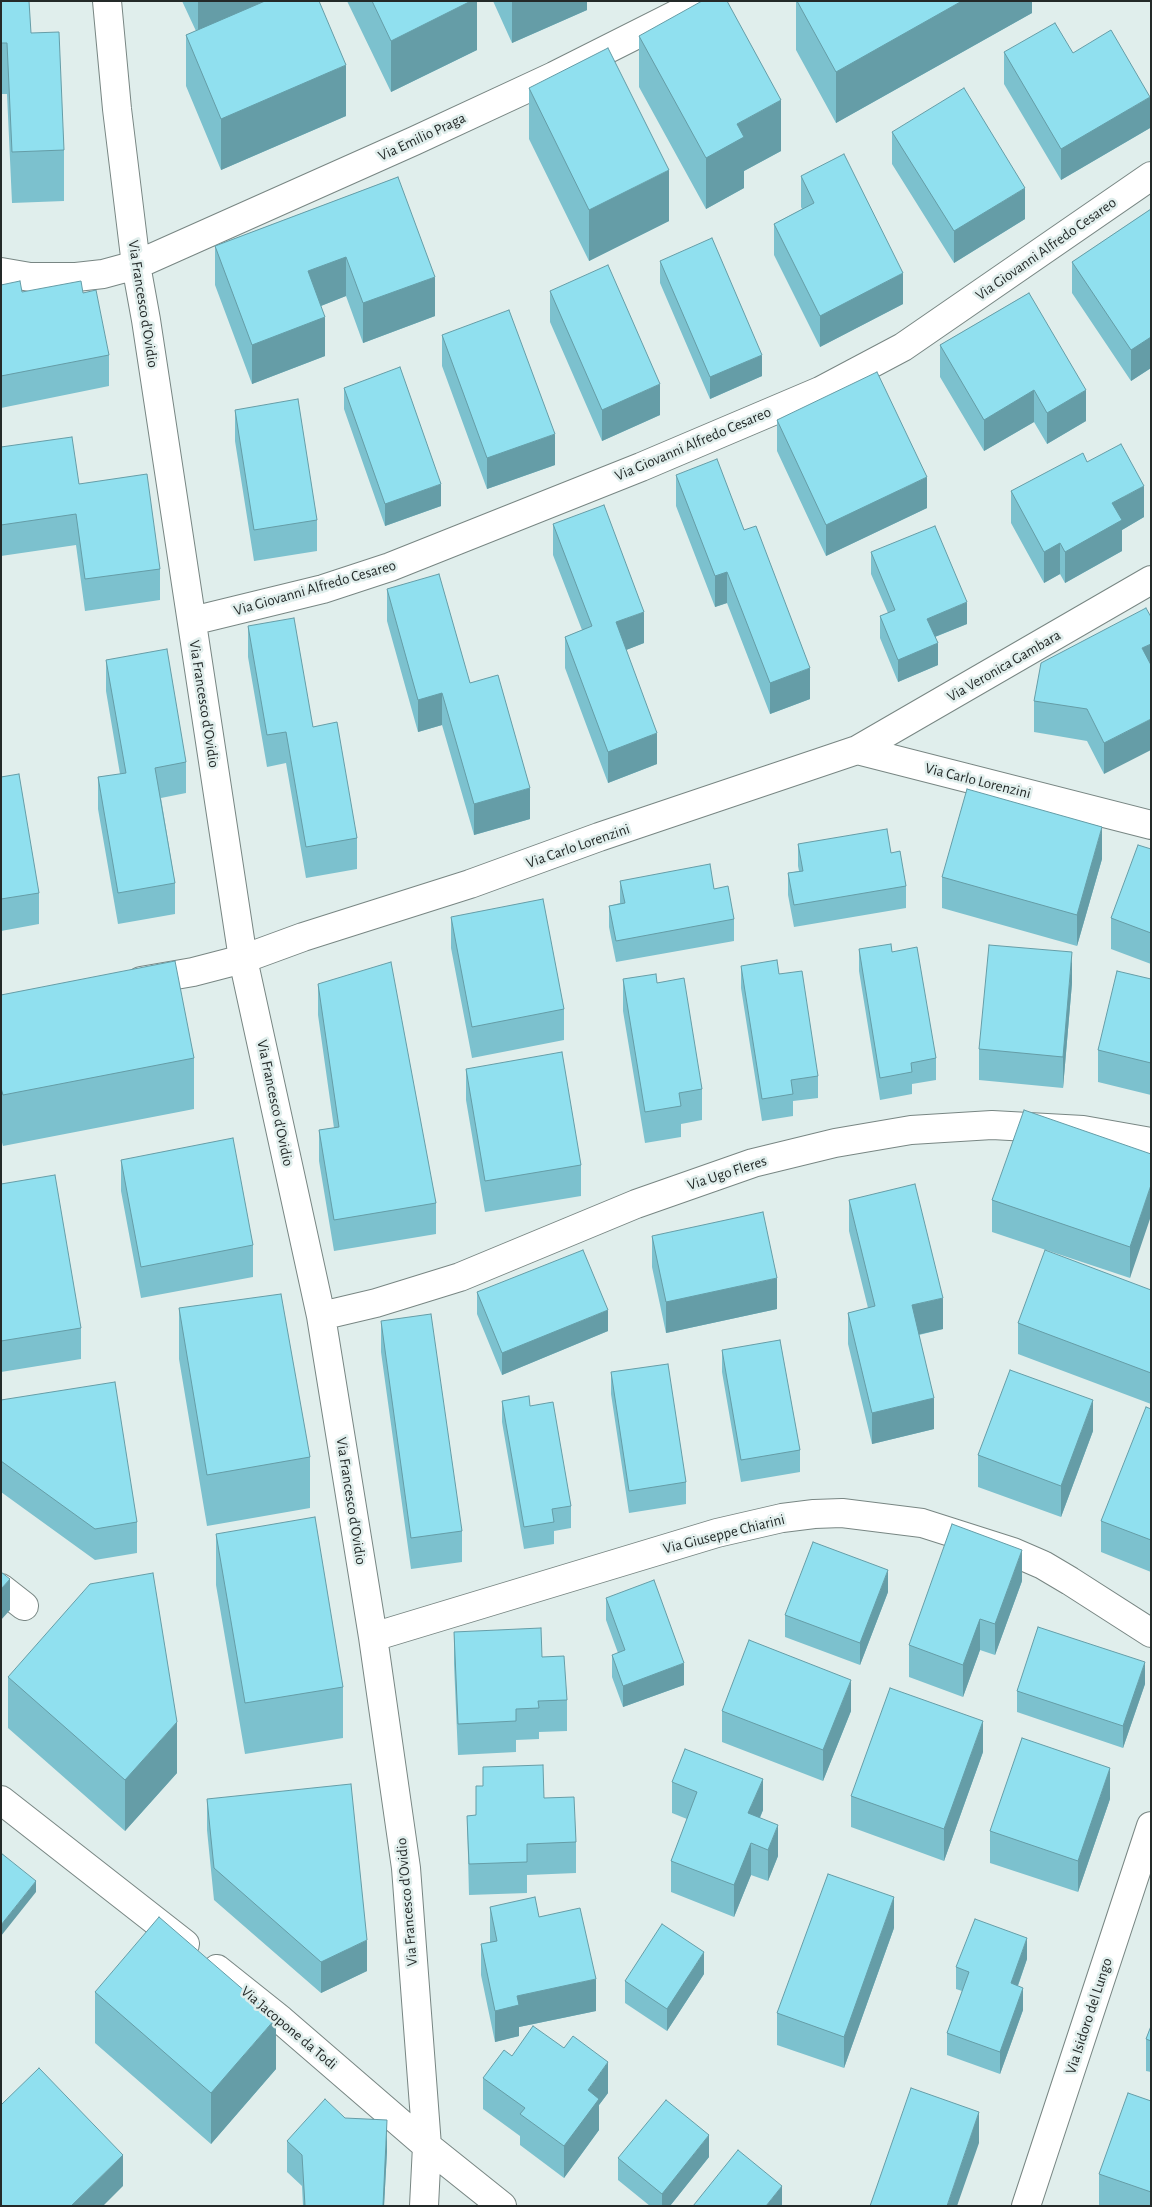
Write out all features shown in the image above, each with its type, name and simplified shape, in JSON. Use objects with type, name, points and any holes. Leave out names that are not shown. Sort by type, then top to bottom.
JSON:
[{"type":"street","name":"Via Francesco d'Ovidio","points":[[107,1],[118,119],[136,265],[243,959],[321,1316],[373,1636],[406,1868],[426,2146],[424,2206]]},
{"type":"street","name":"Via Emilio Praga","points":[[1,272],[30,277],[76,277],[103,274],[136,265],[414,141],[570,68],[703,1]]},
{"type":"street","name":"Via Giovanni Alfredo Cesareo","points":[[192,621],[323,589],[390,567],[640,467],[820,390],[903,347],[1151,176]]},
{"type":"street","name":"Via Veronica Gambara","points":[[858,750],[1151,580]]},
{"type":"street","name":"Via Carlo Lorenzini","points":[[113,984],[193,972],[243,959],[303,937],[470,884],[599,837],[858,750],[1151,825]]},
{"type":"street","name":"Via Ugo Fleres","points":[[321,1316],[376,1303],[460,1277],[636,1204],[752,1163],[835,1143],[911,1130],[992,1126],[1083,1130],[1151,1142]]},
{"type":"street","name":"Via Giuseppe Chiarini","points":[[373,1636],[717,1533],[782,1518],[842,1513],[922,1523],[1013,1552],[1043,1565],[1151,1633]]},
{"type":"street","points":[[1,1588],[24,1606]]},
{"type":"street","name":"Via Jacopone da Todi","points":[[1,1800],[282,2020],[426,2146],[502,2206]]},
{"type":"street","name":"Via Isidoro del Lungo","points":[[1026,2206],[1151,1826]]},
{"type":"building","points":[[1,1],[29,1],[31,33],[59,32],[64,150],[12,152],[7,43],[1,43]]},
{"type":"building","points":[[265,1],[319,1],[346,65],[221,119],[186,35]]},
{"type":"building","points":[[372,1],[471,1],[391,41]]},
{"type":"building","points":[[702,1],[727,1],[781,100],[737,124],[744,137],[706,158],[639,36]]},
{"type":"building","points":[[797,1],[962,1],[836,72]]},
{"type":"building","points":[[1055,23],[1073,53],[1111,30],[1150,97],[1061,149],[1004,52]]},
{"type":"building","points":[[608,48],[669,170],[589,210],[529,88]]},
{"type":"building","points":[[964,88],[1025,188],[954,231],[892,132]]},
{"type":"building","points":[[844,154],[903,273],[820,316],[774,224],[814,203],[801,176]]},
{"type":"building","points":[[398,177],[435,277],[363,303],[346,257],[308,271],[325,317],[252,345],[215,246]]},
{"type":"building","points":[[1151,209],[1151,337],[1131,350],[1072,262]]},
{"type":"building","points":[[712,238],[762,355],[710,377],[660,261]]},
{"type":"building","points":[[608,265],[660,384],[602,410],[550,291]]},
{"type":"building","points":[[20,281],[22,292],[81,281],[83,293],[96,290],[109,355],[1,376],[1,285]]},
{"type":"building","points":[[1029,293],[1086,390],[1047,413],[1034,390],[984,420],[940,345]]},
{"type":"building","points":[[509,310],[555,434],[487,458],[442,335]]},
{"type":"building","points":[[400,367],[441,484],[385,504],[344,388]]},
{"type":"building","points":[[877,372],[927,477],[826,525],[777,420]]},
{"type":"building","points":[[298,399],[317,520],[254,530],[235,410]]},
{"type":"building","points":[[72,437],[79,484],[147,474],[160,569],[85,579],[76,514],[1,525],[1,447]]},
{"type":"building","points":[[1121,444],[1144,486],[1112,503],[1122,520],[1065,552],[1060,543],[1044,552],[1011,491],[1083,453],[1087,462]]},
{"type":"building","points":[[717,459],[744,530],[756,526],[810,668],[770,683],[727,572],[715,576],[676,475]]},
{"type":"building","points":[[604,505],[644,612],[616,622],[657,733],[608,752],[565,637],[592,626],[553,524]]},
{"type":"building","points":[[935,526],[967,602],[927,619],[938,643],[898,660],[880,616],[895,610],[871,552]]},
{"type":"building","points":[[439,574],[470,683],[498,675],[530,788],[474,804],[442,693],[418,700],[387,589]]},
{"type":"building","points":[[1146,608],[1151,617],[1151,644],[1142,648],[1151,665],[1151,719],[1104,743],[1087,709],[1034,701],[1041,663]]},
{"type":"building","points":[[294,618],[313,727],[337,722],[357,838],[306,847],[286,732],[267,735],[248,626]]},
{"type":"building","points":[[167,649],[186,762],[155,768],[175,883],[118,893],[98,777],[126,773],[106,660]]},
{"type":"building","points":[[19,774],[39,893],[1,899],[1,777]]},
{"type":"building","points":[[967,789],[1102,827],[1077,915],[942,877]]},
{"type":"building","points":[[887,829],[891,853],[900,851],[906,886],[794,905],[788,873],[803,871],[798,844]]},
{"type":"building","points":[[1138,845],[1151,849],[1151,933],[1111,918]]},
{"type":"building","points":[[710,864],[714,889],[728,886],[734,919],[616,941],[609,906],[625,903],[620,881]]},
{"type":"building","points":[[543,899],[564,1009],[472,1027],[451,917]]},
{"type":"building","points":[[891,944],[892,952],[917,947],[936,1058],[911,1063],[912,1072],[880,1078],[859,949]]},
{"type":"building","points":[[989,945],[1072,952],[1063,1057],[979,1049]]},
{"type":"building","points":[[777,960],[779,974],[802,971],[818,1076],[791,1080],[793,1094],[762,1099],[741,966]]},
{"type":"building","points":[[175,961],[194,1058],[3,1095],[1,1088],[1,995]]},
{"type":"building","points":[[391,962],[436,1203],[334,1220],[319,1130],[339,1127],[318,984]]},
{"type":"building","points":[[1117,971],[1151,979],[1151,1063],[1098,1050]]},
{"type":"building","points":[[656,974],[657,983],[684,978],[702,1089],[679,1093],[681,1106],[645,1112],[623,979]]},
{"type":"building","points":[[562,1052],[581,1165],[485,1181],[466,1069]]},
{"type":"building","points":[[1024,1110],[1151,1154],[1151,1185],[1130,1247],[992,1200]]},
{"type":"building","points":[[233,1138],[253,1245],[141,1267],[121,1160]]},
{"type":"building","points":[[55,1175],[81,1328],[1,1341],[1,1184]]},
{"type":"building","points":[[915,1184],[943,1298],[912,1305],[934,1398],[872,1413],[848,1313],[875,1306],[849,1200]]},
{"type":"building","points":[[763,1212],[777,1278],[666,1302],[652,1236]]},
{"type":"building","points":[[583,1250],[608,1310],[502,1353],[477,1292]]},
{"type":"building","points":[[1045,1250],[1151,1290],[1151,1373],[1018,1323]]},
{"type":"building","points":[[281,1294],[310,1457],[207,1475],[179,1308]]},
{"type":"building","points":[[431,1314],[462,1531],[411,1538],[381,1321]]},
{"type":"building","points":[[780,1340],[800,1450],[741,1460],[722,1350]]},
{"type":"building","points":[[668,1364],[686,1482],[629,1491],[611,1372]]},
{"type":"building","points":[[1010,1370],[1093,1400],[1061,1486],[978,1455]]},
{"type":"building","points":[[115,1382],[137,1522],[95,1529],[1,1461],[1,1400]]},
{"type":"building","points":[[529,1396],[530,1406],[553,1402],[571,1506],[552,1509],[554,1522],[524,1527],[502,1401]]},
{"type":"building","points":[[1146,1407],[1151,1409],[1151,1540],[1101,1521]]},
{"type":"building","points":[[315,1517],[343,1687],[245,1703],[216,1534]]},
{"type":"building","points":[[952,1524],[1022,1550],[995,1624],[980,1619],[963,1665],[909,1645]]},
{"type":"building","points":[[813,1542],[888,1570],[860,1643],[785,1615]]},
{"type":"building","points":[[1,1572],[10,1579],[1,1589]]},
{"type":"building","points":[[153,1573],[177,1722],[125,1780],[8,1677],[90,1584]]},
{"type":"building","points":[[654,1580],[684,1663],[623,1686],[612,1655],[625,1650],[606,1598]]},
{"type":"building","points":[[1038,1627],[1145,1662],[1123,1726],[1017,1691]]},
{"type":"building","points":[[541,1628],[542,1657],[564,1656],[567,1700],[538,1701],[539,1708],[516,1709],[516,1721],[458,1724],[454,1632]]},
{"type":"building","points":[[749,1640],[851,1680],[823,1750],[722,1711]]},
{"type":"building","points":[[890,1688],[983,1721],[944,1829],[851,1796]]},
{"type":"building","points":[[1022,1738],[1110,1768],[1078,1861],[990,1831]]},
{"type":"building","points":[[685,1749],[763,1779],[748,1813],[778,1825],[768,1850],[751,1843],[734,1885],[671,1861],[697,1792],[672,1782]]},
{"type":"building","points":[[543,1765],[544,1798],[574,1797],[576,1842],[527,1844],[527,1862],[469,1864],[467,1816],[476,1815],[476,1786],[483,1786],[483,1767]]},
{"type":"building","points":[[351,1784],[367,1940],[321,1962],[214,1868],[207,1799]]},
{"type":"building","points":[[1,1853],[36,1881],[1,1925]]},
{"type":"building","points":[[828,1874],[894,1897],[844,2037],[777,2013]]},
{"type":"building","points":[[535,1897],[539,1917],[580,1908],[596,1979],[517,1996],[519,2005],[495,2011],[481,1944],[497,1941],[490,1907]]},
{"type":"building","points":[[159,1917],[276,2018],[211,2093],[95,1992]]},
{"type":"building","points":[[975,1919],[1027,1938],[1011,1983],[1023,1988],[1000,2052],[947,2033],[969,1972],[956,1967]]},
{"type":"building","points":[[662,1924],[704,1952],[667,2009],[625,1981]]},
{"type":"building","points":[[533,2026],[564,2048],[573,2036],[608,2062],[588,2090],[599,2099],[564,2146],[520,2114],[525,2108],[483,2078],[504,2050],[512,2056]]},
{"type":"building","points":[[1151,2026],[1151,2041],[1146,2039]]},
{"type":"building","points":[[39,2068],[123,2155],[71,2206],[1,2206],[1,2105]]},
{"type":"building","points":[[911,2088],[979,2112],[947,2206],[870,2206]]},
{"type":"building","points":[[1128,2093],[1151,2101],[1151,2192],[1099,2174]]},
{"type":"building","points":[[325,2099],[345,2118],[387,2120],[383,2206],[305,2206],[302,2155],[287,2141]]},
{"type":"building","points":[[666,2100],[709,2135],[662,2194],[618,2158]]},
{"type":"building","points":[[738,2150],[782,2186],[766,2206],[693,2206]]}]
